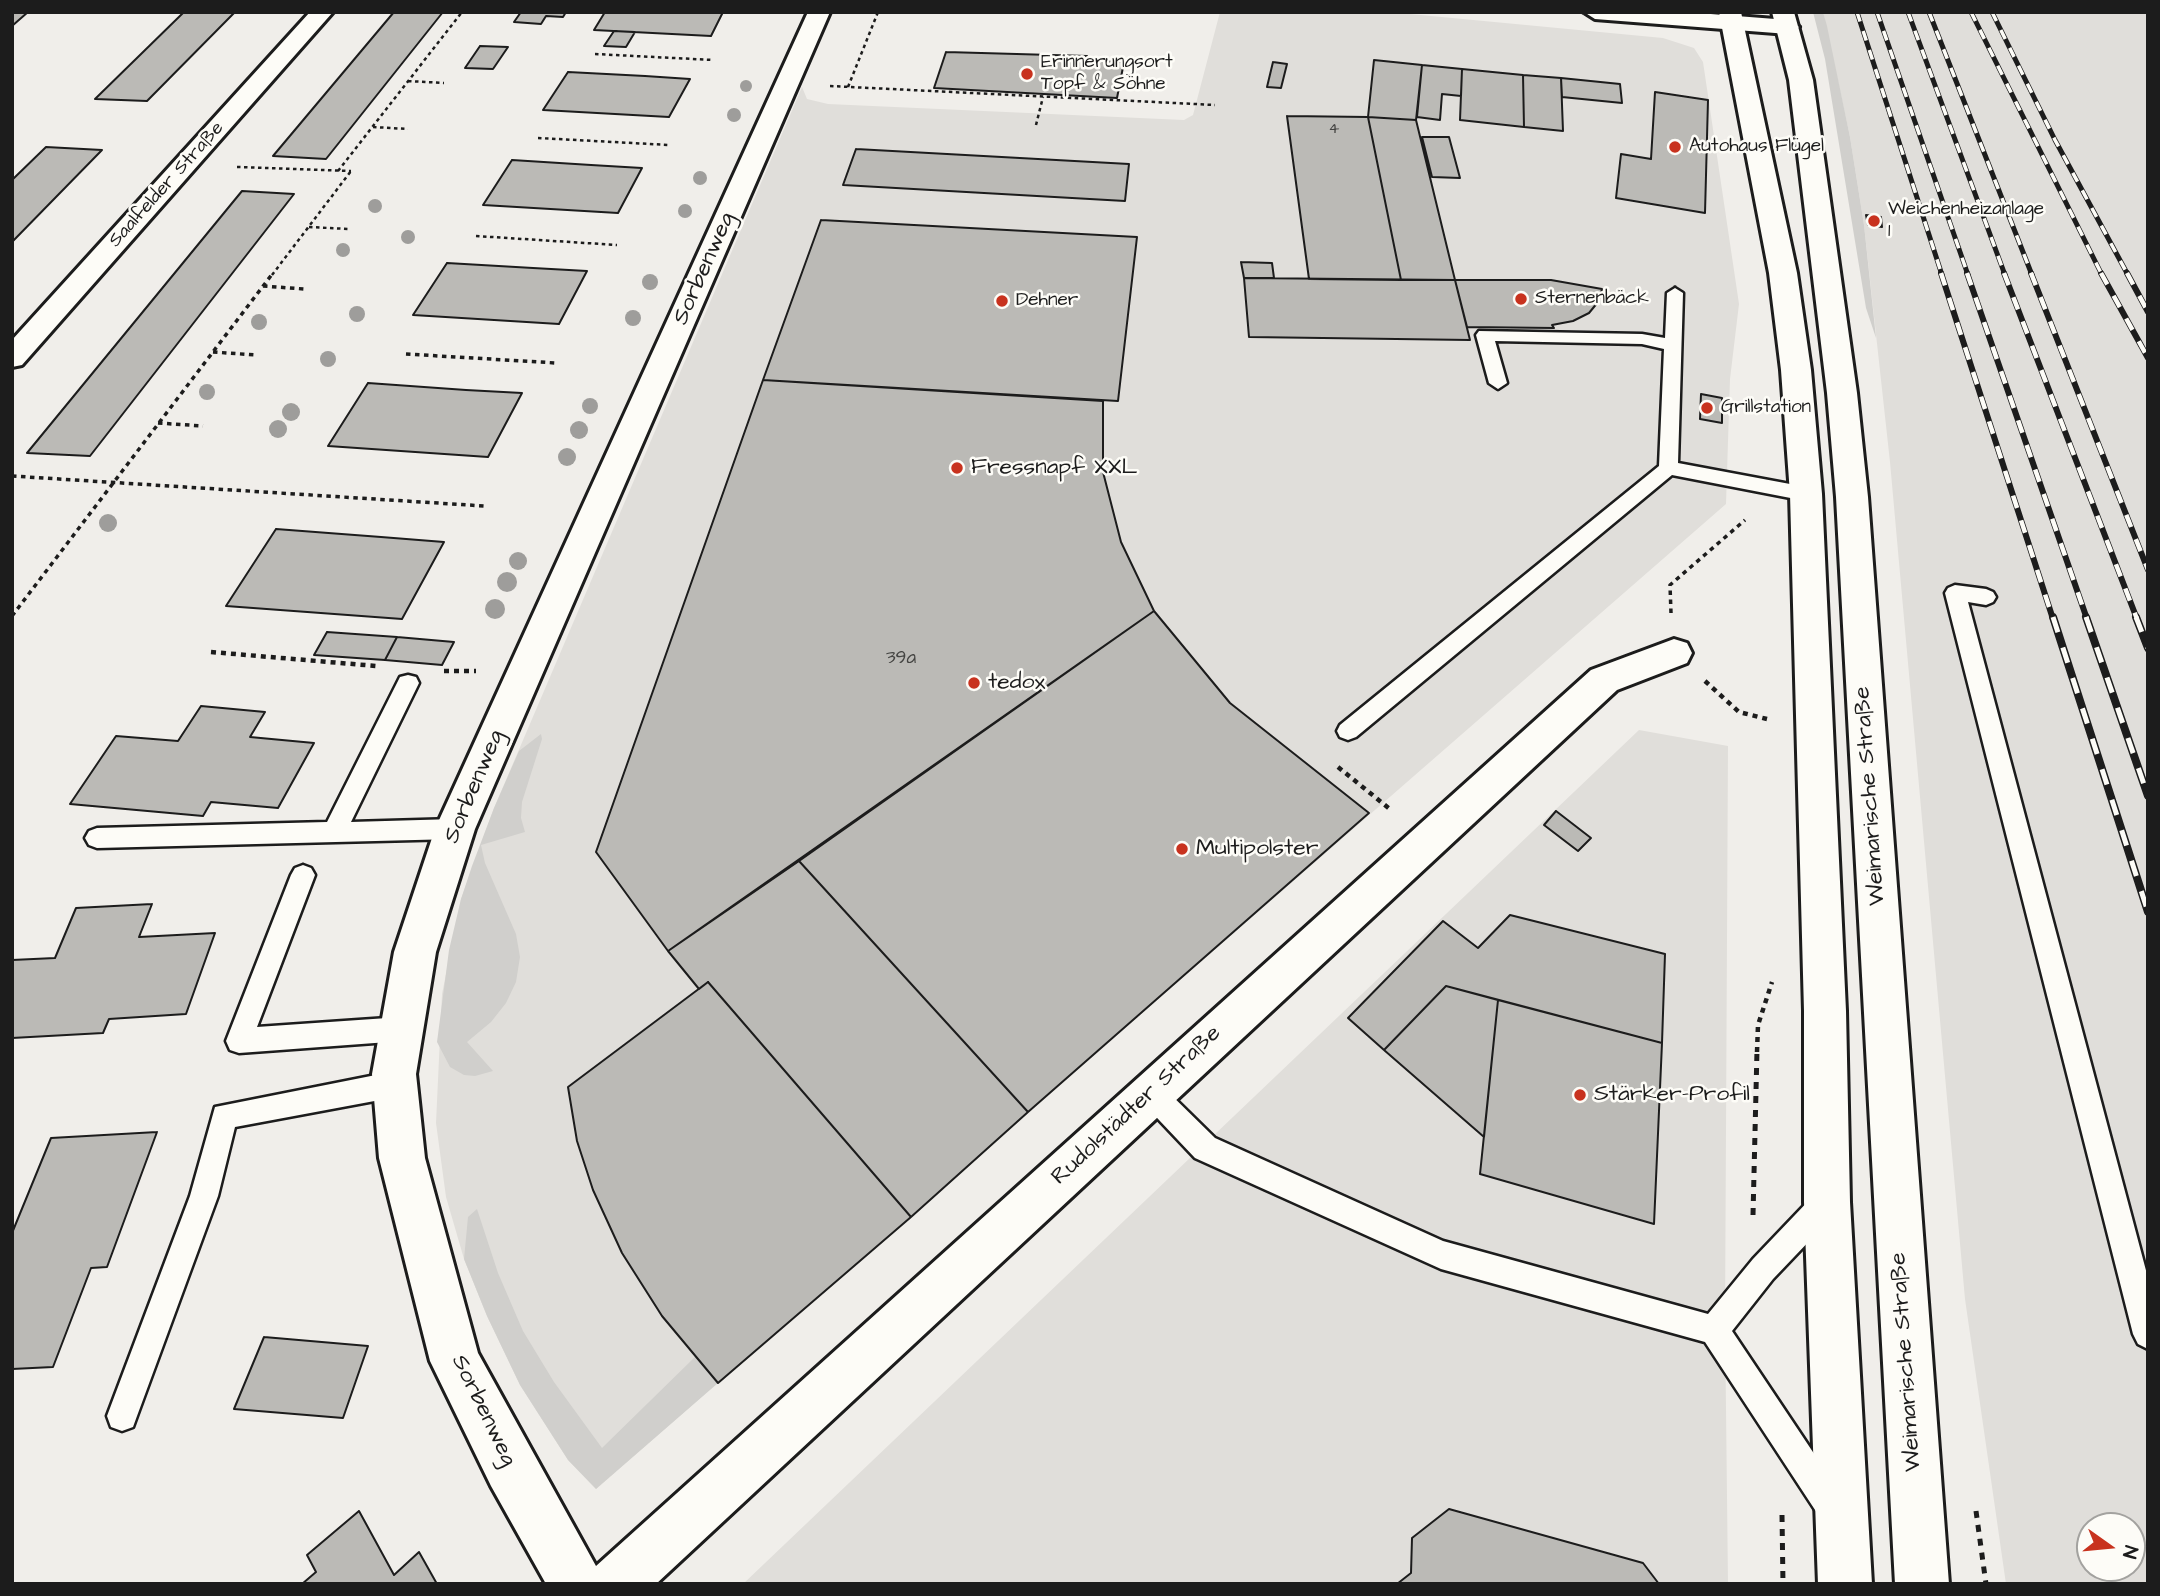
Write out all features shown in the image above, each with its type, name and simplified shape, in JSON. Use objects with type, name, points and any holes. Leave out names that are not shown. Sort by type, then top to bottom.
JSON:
[{"type":"street","name":"Saalfelder Straße","points":[[12,358],[322,12]]},
{"type":"street","name":"Sorbenweg","points":[[576,1584],[510,1467],[455,1361],[402,1158],[396,1084],[402,1029],[415,952],[455,829],[819,12]]},
{"type":"street","points":[[1595,12],[1786,20]]},
{"type":"street","points":[[1731,18],[1783,273],[1796,370],[1806,494],[1825,1011],[1827,1202],[1845,1584]]},
{"type":"street","name":"Weimarische Straße","points":[[1786,20],[1801,80],[1842,393],[1852,497],[1922,1584]]},
{"type":"street","name":"Rudolstädter Straße","points":[[616,1584],[1604,680],[1674,653]]},
{"type":"lane","points":[[1348,731],[1668,468],[1675,293]]},
{"type":"lane","points":[[1498,383],[1485,335],[1642,339],[1672,345]]},
{"type":"lane","points":[[1668,468],[1806,494]]},
{"type":"lane","points":[[1986,597],[1955,593],[2148,1334]]},
{"type":"lane","points":[[334,832],[408,683]]},
{"type":"lane","points":[[97,838],[455,829]]},
{"type":"lane","points":[[303,875],[239,1041],[402,1029]]},
{"type":"lane","points":[[122,1416],[204,1196],[224,1116],[396,1084]]},
{"type":"lane","points":[[1151,1093],[1205,1148],[1441,1255],[1714,1330],[1843,1526]]},
{"type":"lane","points":[[1714,1330],[1763,1269],[1827,1202]]},
{"type":"path","points":[[338,171],[462,12]]},
{"type":"path","points":[[848,87],[878,12]]},
{"type":"path","points":[[595,54],[713,60]]},
{"type":"path","points":[[407,81],[444,83]]},
{"type":"path","points":[[788,84],[1215,106]]},
{"type":"path","points":[[1035,125],[1043,97]]},
{"type":"path","points":[[372,127],[408,129]]},
{"type":"path","points":[[538,138],[669,145]]},
{"type":"path","points":[[12,616],[112,481],[351,171],[185,165]]},
{"type":"path","points":[[309,227],[349,229]]},
{"type":"path","points":[[476,236],[617,245]]},
{"type":"path","points":[[262,286],[304,289]]},
{"type":"path","points":[[212,352],[256,355]]},
{"type":"path","points":[[406,354],[556,363]]},
{"type":"path","points":[[157,423],[203,426]]},
{"type":"path","points":[[12,475],[484,506]]},
{"type":"path","points":[[1364,789],[1382,803]]},
{"type":"shaded area","points":[[1220,12],[1389,12],[1663,38],[1694,48],[1703,62],[1739,304],[1730,379],[1726,504],[596,1489],[568,1460],[520,1385],[487,1316],[464,1259],[446,1197],[436,1123],[442,994],[461,899],[494,808],[802,87],[807,99],[828,104],[1184,120],[1193,115]]},
{"type":"shaded area","points":[[1813,12],[1823,12],[1850,137],[1864,225],[1876,338],[1866,308],[1825,59]]},
{"type":"shaded area","points":[[1823,12],[2148,12],[2148,1584],[2006,1584],[1965,1299],[1890,462],[1864,225],[1850,137]]},
{"type":"shaded area","points":[[1639,730],[1728,746],[1725,1321],[1728,1584],[743,1584]]},
{"type":"shaded area","points":[[541,734],[542,739],[522,802],[521,818],[525,832],[481,845],[485,863],[516,934],[520,957],[516,982],[506,1003],[491,1022],[467,1042],[493,1071],[475,1076],[464,1075],[450,1067],[437,1042],[449,950],[461,899],[494,808],[519,751]]},
{"type":"shaded area","points":[[477,1209],[498,1273],[523,1331],[554,1382],[602,1448],[696,1356],[718,1383],[596,1489],[568,1460],[520,1385],[487,1316],[464,1259],[468,1217]]},
{"type":"building","points":[[12,12],[28,12],[12,26]]},
{"type":"building","points":[[184,12],[235,12],[147,101],[95,99]]},
{"type":"building","points":[[394,12],[443,12],[326,159],[273,156]]},
{"type":"building","points":[[521,12],[566,12],[563,17],[546,16],[541,24],[514,22]]},
{"type":"building","points":[[605,12],[723,12],[711,36],[594,30]]},
{"type":"building","points":[[614,31],[635,32],[626,47],[604,46]]},
{"type":"building","points":[[480,46],[508,47],[493,69],[465,68]]},
{"type":"building","points":[[946,52],[1087,56],[1086,60],[1124,62],[1117,98],[934,88]]},
{"type":"building","points":[[1374,60],[1422,65],[1416,120],[1368,117]]},
{"type":"building","points":[[1273,62],[1287,64],[1281,88],[1267,87]]},
{"type":"building","points":[[1422,65],[1462,69],[1461,96],[1442,94],[1440,120],[1417,117]]},
{"type":"building","points":[[1462,69],[1523,75],[1524,127],[1460,120]]},
{"type":"building","points":[[568,72],[690,79],[669,117],[543,110]]},
{"type":"building","points":[[1523,75],[1561,78],[1563,131],[1524,127]]},
{"type":"building","points":[[1561,78],[1620,84],[1622,103],[1562,97]]},
{"type":"building","points":[[1655,92],[1708,100],[1705,213],[1616,198],[1621,154],[1651,159]]},
{"type":"building","points":[[1287,116],[1368,117],[1401,280],[1309,279]]},
{"type":"building","points":[[1368,117],[1416,120],[1455,280],[1401,280]]},
{"type":"building","points":[[1422,137],[1449,137],[1460,178],[1432,177]]},
{"type":"building","points":[[46,147],[102,150],[12,242],[12,180]]},
{"type":"building","points":[[856,149],[1129,164],[1125,201],[843,185]]},
{"type":"building","points":[[512,160],[642,168],[618,213],[483,205]]},
{"type":"building","points":[[242,191],[294,194],[90,456],[27,453]]},
{"type":"building","name":"Weichenheizanlage 1","points":[[1866,215],[1881,217],[1882,227],[1868,225]]},
{"type":"building","points":[[821,220],[1137,237],[1118,401],[763,380]]},
{"type":"building","points":[[1241,262],[1272,263],[1274,278],[1244,278]]},
{"type":"building","points":[[447,263],[587,271],[559,324],[413,315]]},
{"type":"building","points":[[1244,278],[1455,280],[1470,340],[1249,337]]},
{"type":"building","points":[[1455,280],[1551,280],[1602,289],[1598,302],[1589,313],[1573,321],[1552,325],[1554,328],[1467,327]]},
{"type":"building","points":[[763,380],[1103,401],[1103,472],[1121,542],[1154,611],[668,951],[596,852]]},
{"type":"building","points":[[368,383],[522,393],[488,457],[328,446]]},
{"type":"building","points":[[1701,394],[1722,398],[1722,423],[1700,419]]},
{"type":"building","points":[[276,529],[444,542],[402,619],[226,606]]},
{"type":"building","points":[[1154,611],[1230,703],[1369,813],[1028,1112],[799,861]]},
{"type":"building","points":[[327,632],[397,637],[385,660],[314,655]]},
{"type":"building","points":[[397,637],[454,642],[442,665],[385,660]]},
{"type":"building","points":[[201,706],[265,712],[250,737],[314,743],[278,808],[211,802],[203,816],[70,804],[116,736],[178,741]]},
{"type":"building","points":[[1556,811],[1591,838],[1578,851],[1544,825]]},
{"type":"building","points":[[799,861],[1028,1112],[911,1217],[708,982],[699,989],[668,951]]},
{"type":"building","points":[[152,904],[139,937],[215,933],[186,1014],[109,1019],[103,1033],[12,1038],[12,960],[55,958],[76,908]]},
{"type":"building","points":[[1510,915],[1665,954],[1662,1043],[1446,986],[1384,1050],[1348,1018],[1443,921],[1478,948]]},
{"type":"building","points":[[708,982],[911,1217],[718,1383],[662,1316],[622,1253],[593,1190],[577,1141],[568,1087]]},
{"type":"building","points":[[1446,986],[1498,1000],[1484,1137],[1384,1050]]},
{"type":"building","points":[[1498,1000],[1662,1043],[1654,1224],[1480,1174]]},
{"type":"building","points":[[157,1132],[107,1267],[91,1268],[53,1367],[12,1369],[12,1233],[51,1138]]},
{"type":"building","points":[[264,1337],[368,1346],[343,1418],[234,1409]]},
{"type":"building","points":[[1449,1509],[1643,1563],[1659,1584],[1397,1584],[1411,1573],[1412,1538]]},
{"type":"building","points":[[359,1511],[394,1575],[419,1552],[437,1584],[302,1584],[316,1572],[307,1555]]},
{"type":"railway","points":[[1857,12],[1942,275]]},
{"type":"railway","points":[[1877,12],[1968,275]]},
{"type":"railway","points":[[1908,12],[2005,275]]},
{"type":"railway","points":[[1929,12],[2032,275]]},
{"type":"railway","points":[[1971,12],[2101,273]]},
{"type":"railway","points":[[1992,12],[2055,140],[2128,275]]},
{"type":"railway","points":[[1941,273],[2053,619]]},
{"type":"railway","points":[[1967,273],[2087,619]]},
{"type":"railway","points":[[2004,273],[2137,619]]},
{"type":"railway","points":[[2031,273],[2148,570]]},
{"type":"railway","points":[[2101,273],[2148,358]]},
{"type":"railway","points":[[2127,273],[2148,312]]},
{"type":"railway","points":[[2053,617],[2148,912]]},
{"type":"railway","points":[[2086,617],[2148,796]]},
{"type":"railway","points":[[2136,617],[2148,648]]},
{"type":"place","name":"Erinnerungsort Topf & Söhne","points":[[1027,74]]},
{"type":"place","name":"Autohaus Flügel","points":[[1675,147]]},
{"type":"place","name":"Weichenheizanlage 1","points":[[1874,221]]},
{"type":"place","name":"Sternenbäck","points":[[1521,299]]},
{"type":"place","name":"Dehner","points":[[1002,301]]},
{"type":"place","name":"Grillstation","points":[[1707,408]]},
{"type":"place","name":"Fressnapf XXL","points":[[957,468]]},
{"type":"place","name":"tedox","points":[[974,683]]},
{"type":"place","name":"Multipolster","points":[[1182,849]]},
{"type":"place","name":"Stärker-Profil","points":[[1580,1095]]}]
